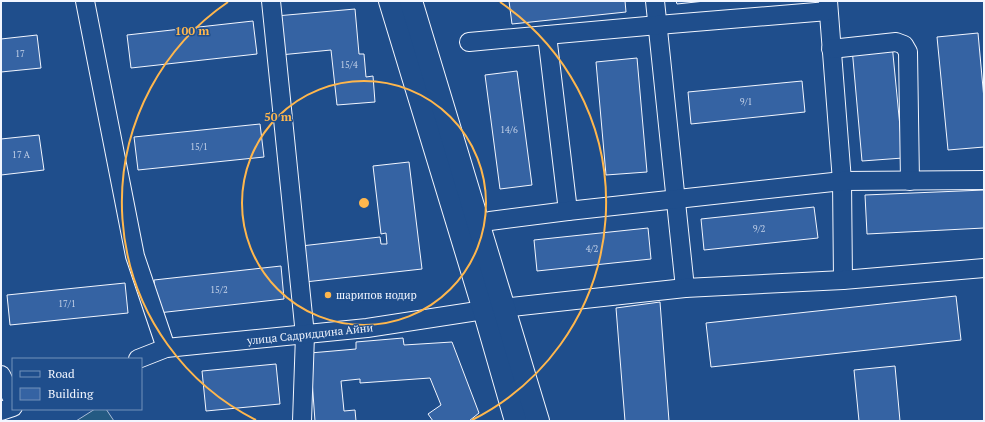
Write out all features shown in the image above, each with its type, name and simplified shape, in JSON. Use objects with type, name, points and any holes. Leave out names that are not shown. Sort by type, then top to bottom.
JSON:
[{"type":"main road","points":[[390,1],[484,310],[513,420]]},
{"type":"main road","points":[[410,1],[538,421]]},
{"type":"street","points":[[85,1],[135,256],[166,348]]},
{"type":"street","points":[[271,1],[305,335],[302,421]]},
{"type":"street","points":[[655,1],[685,288]]},
{"type":"street","points":[[470,42],[658,25],[828,6],[842,181],[843,280]]},
{"type":"street","points":[[547,35],[568,211]]},
{"type":"street","points":[[831,49],[896,42],[904,45],[908,52],[910,181]]},
{"type":"street","points":[[490,221],[842,181],[984,180]]},
{"type":"street","name":"улица Садриддина Айни","points":[[141,358],[166,348],[367,328],[484,310],[685,288],[843,280],[984,268]]},
{"type":"street","points":[[1,375],[12,398]]},
{"type":"street","points":[[1,411],[12,407]]},
{"type":"shaded area","points":[[93,410],[107,410],[114,421],[76,421]]},
{"type":"building","points":[[509,1],[625,1],[626,12],[512,24]]},
{"type":"building","points":[[676,1],[705,1],[677,4]]},
{"type":"building","points":[[355,9],[359,54],[364,54],[366,77],[373,76],[375,102],[337,105],[331,50],[280,55],[276,16]]},
{"type":"building","points":[[253,21],[257,54],[131,68],[127,35]]},
{"type":"building","points":[[978,33],[984,99],[984,147],[948,150],[937,37]]},
{"type":"building","points":[[37,35],[41,68],[1,72],[1,39]]},
{"type":"building","points":[[892,44],[903,158],[862,161],[852,48]]},
{"type":"building","points":[[637,58],[647,172],[606,175],[596,62]]},
{"type":"building","points":[[517,71],[532,185],[500,189],[485,75]]},
{"type":"building","points":[[802,81],[805,112],[691,124],[688,92]]},
{"type":"building","points":[[260,124],[264,157],[138,170],[134,137]]},
{"type":"building","points":[[39,135],[44,170],[1,175],[1,139]]},
{"type":"building","points":[[409,162],[422,269],[305,282],[301,246],[380,237],[381,244],[387,244],[386,233],[381,234],[373,166]]},
{"type":"building","points":[[984,190],[984,228],[867,234],[865,195]]},
{"type":"building","points":[[814,207],[818,238],[704,250],[701,219]]},
{"type":"building","points":[[648,228],[651,259],[537,271],[534,240]]},
{"type":"building","points":[[281,266],[284,299],[158,313],[154,280]]},
{"type":"building","points":[[125,283],[128,313],[10,325],[7,295]]},
{"type":"building","points":[[956,296],[961,340],[711,367],[706,323]]},
{"type":"building","points":[[660,302],[669,421],[625,421],[616,308]]},
{"type":"building","points":[[403,338],[404,345],[452,342],[479,413],[469,421],[433,421],[428,414],[441,405],[430,378],[360,383],[360,379],[341,381],[344,411],[355,410],[356,421],[315,421],[310,353],[356,349],[356,342]]},
{"type":"building","points":[[276,364],[280,404],[206,411],[202,371]]},
{"type":"building","points":[[895,366],[900,421],[859,421],[854,370]]},
{"type":"place","name":"шарипов нодир","points":[[328,295]]}]
